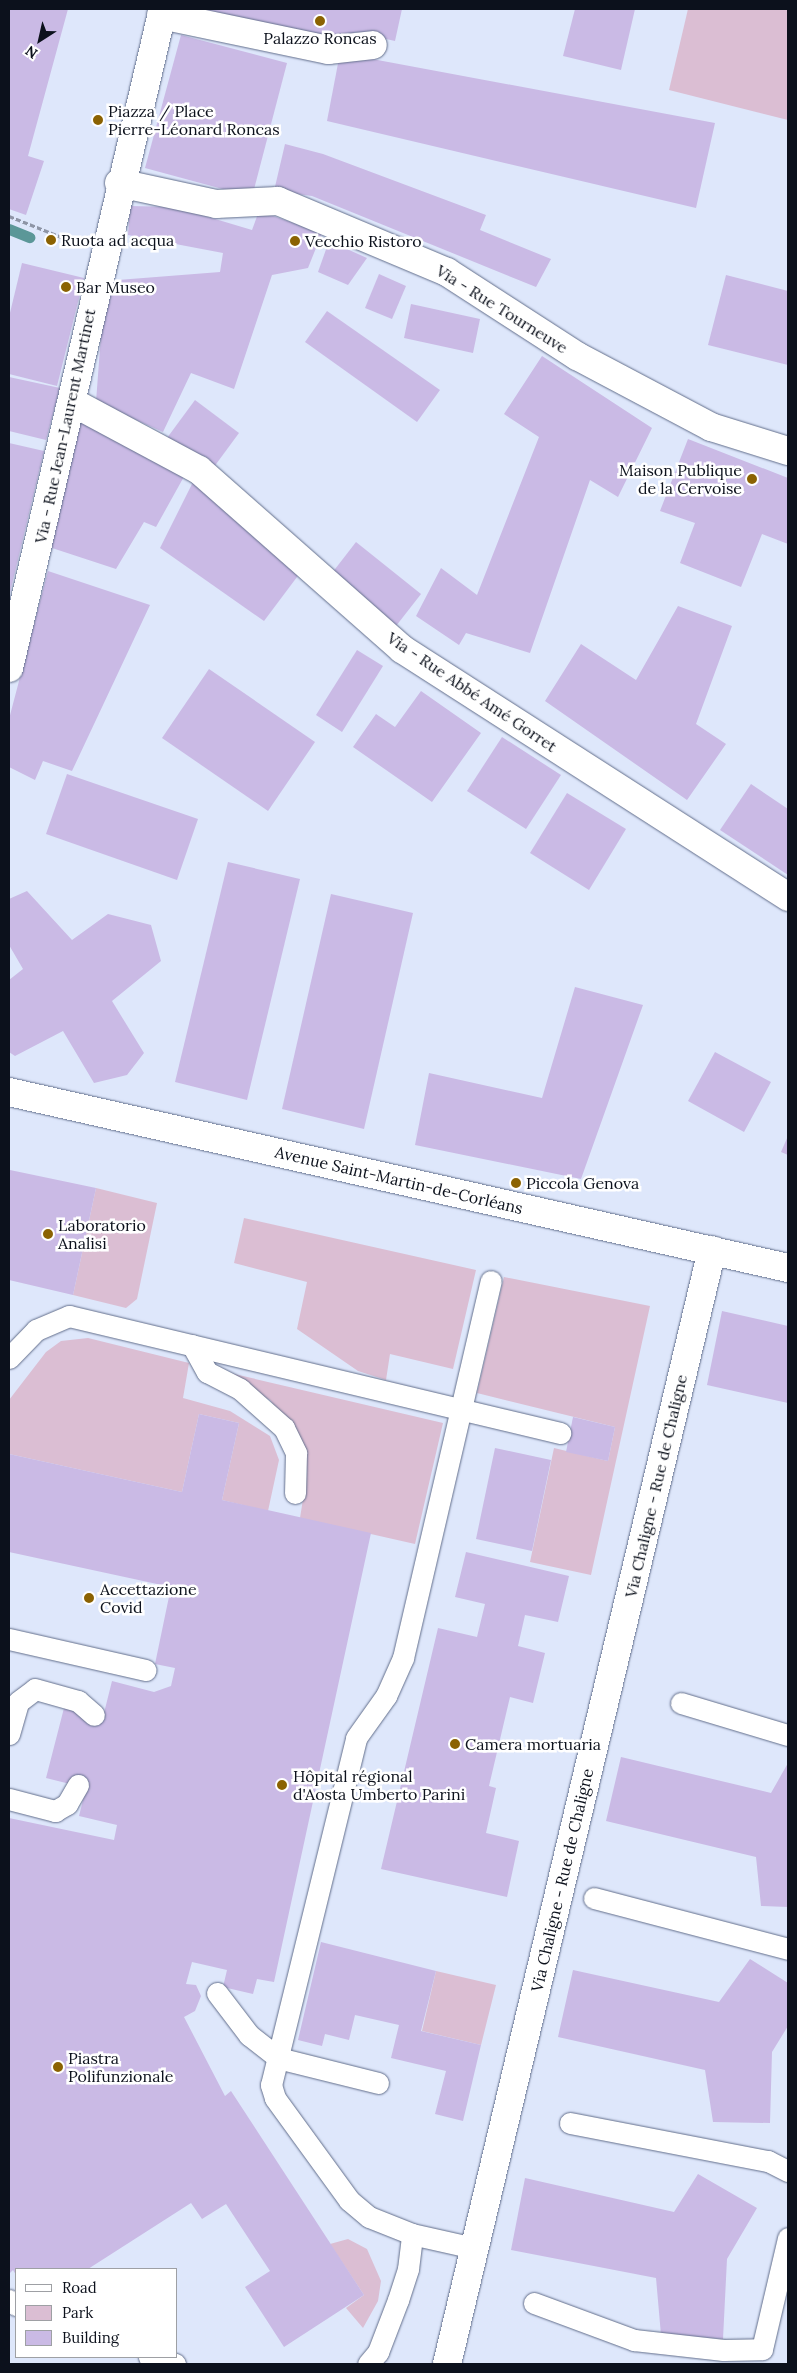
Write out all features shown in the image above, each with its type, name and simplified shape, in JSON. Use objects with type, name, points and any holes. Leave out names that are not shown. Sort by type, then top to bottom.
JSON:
[{"type":"street","points":[[162,12],[328,50],[374,45]]},
{"type":"street","name":"Via - Rue Jean-Laurent Martinet","points":[[9,668],[28,554],[72,402],[103,252],[162,12]]},
{"type":"street","name":"Via - Rue Tourneuve","points":[[119,183],[216,204],[278,201],[447,272],[577,356],[711,427],[788,451]]},
{"type":"street","name":"Via - Rue Abbé Amé Gorret","points":[[72,402],[200,470],[402,649],[788,897]]},
{"type":"street","name":"Avenue Saint-Martin-de-Corléans","points":[[9,1092],[788,1268]]},
{"type":"street","name":"Via Chaligne - Rue de Chaligne","points":[[447,2364],[712,1250]]},
{"type":"lane","points":[[474,2248],[412,2234],[369,2217],[349,2200],[275,2098],[272,2086],[356,1738],[386,1696],[404,1658],[491,1281]]},
{"type":"lane","points":[[9,1358],[36,1330],[68,1316],[560,1433]]},
{"type":"lane","points":[[192,1345],[207,1372],[240,1389],[284,1428],[296,1453],[295,1494]]},
{"type":"lane","points":[[9,1639],[146,1670]]},
{"type":"lane","points":[[9,1734],[18,1702],[35,1689],[78,1701],[94,1715]]},
{"type":"lane","points":[[681,1702],[788,1735]]},
{"type":"lane","points":[[9,1799],[55,1811],[67,1804],[78,1785]]},
{"type":"lane","points":[[594,1898],[788,1949]]},
{"type":"lane","points":[[217,1993],[249,2035],[278,2058],[378,2083]]},
{"type":"lane","points":[[570,2123],[768,2161],[788,2171]]},
{"type":"lane","points":[[368,2364],[378,2352],[398,2300],[408,2269],[412,2234]]},
{"type":"lane","points":[[534,2303],[634,2340],[723,2350],[762,2349],[788,2238]]},
{"type":"lane","points":[[153,2358],[175,2364]]},
{"type":"path","points":[[9,216],[103,252]]},
{"type":"green space","points":[[688,9],[788,9],[788,120],[669,90]]},
{"type":"green space","points":[[96,1188],[157,1203],[137,1299],[126,1308],[73,1295]]},
{"type":"green space","points":[[244,1218],[476,1270],[453,1369],[390,1354],[386,1380],[358,1371],[297,1329],[307,1282],[234,1263]]},
{"type":"green space","points":[[504,1277],[650,1306],[591,1575],[530,1562],[554,1448],[608,1461],[615,1427],[477,1393]]},
{"type":"green space","points":[[88,1338],[189,1363],[183,1398],[230,1411],[270,1436],[279,1460],[268,1511],[222,1500],[239,1423],[199,1414],[182,1492],[9,1454],[9,1400],[46,1352],[61,1341]]},
{"type":"green space","points":[[230,1373],[443,1423],[415,1544],[300,1518],[307,1474],[305,1448],[270,1400],[229,1379]]},
{"type":"green space","points":[[436,1971],[496,1985],[481,2045],[422,2031]]},
{"type":"green space","points":[[348,2239],[367,2249],[381,2281],[378,2301],[363,2328],[346,2308],[364,2295],[330,2244]]},
{"type":"building","points":[[9,9],[68,9],[28,156],[44,161],[26,215],[9,209]]},
{"type":"building","name":"Palazzo Roncas","points":[[195,9],[402,9],[395,41],[355,32],[337,44]]},
{"type":"building","points":[[575,9],[635,9],[621,70],[563,56]]},
{"type":"building","points":[[181,35],[287,63],[252,197],[145,168]]},
{"type":"building","points":[[340,53],[715,123],[696,208],[327,121]]},
{"type":"building","points":[[285,144],[323,154],[486,215],[480,230],[551,259],[536,287],[312,196],[274,191]]},
{"type":"building","points":[[130,206],[175,207],[252,230],[259,211],[322,233],[308,268],[272,275],[234,389],[191,373],[163,432],[96,402],[105,281],[220,272],[223,253],[128,235]]},
{"type":"building","points":[[329,241],[367,258],[348,285],[318,272]]},
{"type":"building","points":[[22,263],[84,278],[57,386],[9,374],[9,317]]},
{"type":"building","points":[[379,274],[406,286],[392,319],[365,308]]},
{"type":"building","points":[[726,275],[788,291],[788,365],[708,345]]},
{"type":"building","points":[[411,304],[480,319],[473,353],[404,338]]},
{"type":"building","points":[[327,311],[440,390],[417,422],[305,342]]},
{"type":"building","points":[[542,356],[652,428],[618,497],[590,480],[530,653],[466,633],[459,645],[416,616],[441,568],[477,595],[539,437],[504,414]]},
{"type":"building","points":[[9,377],[60,388],[46,440],[9,431]]},
{"type":"building","points":[[195,400],[239,433],[211,471],[167,438]]},
{"type":"building","points":[[79,418],[186,473],[156,527],[144,522],[116,569],[49,547]]},
{"type":"building","points":[[688,439],[788,478],[788,544],[762,534],[741,587],[680,563],[695,523],[660,511]]},
{"type":"building","points":[[9,443],[44,451],[9,597]]},
{"type":"building","points":[[195,478],[303,569],[264,621],[160,548]]},
{"type":"building","points":[[356,542],[421,594],[396,626],[332,573]]},
{"type":"building","points":[[48,571],[150,605],[72,771],[43,761],[35,780],[9,767],[9,719]]},
{"type":"building","points":[[678,606],[732,626],[696,724],[726,744],[687,800],[545,701],[581,644],[636,680]]},
{"type":"building","points":[[357,650],[383,666],[342,732],[316,715]]},
{"type":"building","points":[[209,669],[315,742],[268,811],[162,738]]},
{"type":"building","points":[[421,691],[481,733],[432,802],[353,747],[376,714],[395,727]]},
{"type":"building","points":[[502,737],[561,775],[526,829],[467,791]]},
{"type":"building","points":[[67,774],[198,819],[177,880],[46,834]]},
{"type":"building","points":[[751,784],[788,809],[788,875],[720,830]]},
{"type":"building","points":[[567,793],[626,829],[589,890],[530,853]]},
{"type":"building","points":[[228,862],[300,879],[247,1100],[175,1082]]},
{"type":"building","points":[[27,891],[72,940],[108,914],[151,925],[161,961],[112,1001],[144,1053],[127,1075],[94,1083],[63,1031],[15,1056],[9,1052],[9,980],[23,969],[9,945],[9,899]]},
{"type":"building","points":[[331,894],[413,913],[364,1129],[282,1109]]},
{"type":"building","points":[[575,987],[643,1005],[581,1179],[415,1145],[429,1073],[542,1098]]},
{"type":"building","points":[[715,1052],[771,1082],[744,1132],[688,1101]]},
{"type":"building","points":[[788,1136],[788,1155],[781,1152]]},
{"type":"building","name":"Laboratorio Analisi","points":[[9,1162],[10,1170],[96,1188],[73,1295],[9,1280]]},
{"type":"building","points":[[722,1311],[788,1326],[788,1403],[707,1385]]},
{"type":"building","points":[[199,1414],[239,1423],[222,1500],[371,1533],[274,1982],[257,1979],[253,1994],[223,1987],[227,1970],[192,1962],[186,1984],[196,1985],[201,1996],[195,2011],[184,2017],[225,2096],[231,2091],[364,2295],[284,2347],[245,2287],[270,2271],[226,2204],[202,2219],[191,2203],[90,2268],[15,2268],[15,2273],[13,2270],[9,2274],[9,1818],[114,1840],[117,1825],[79,1816],[86,1788],[46,1778],[64,1708],[103,1717],[112,1681],[154,1692],[171,1686],[175,1668],[155,1664],[171,1587],[9,1552],[9,1454],[182,1492]]},
{"type":"building","points":[[573,1417],[615,1427],[608,1461],[566,1452]]},
{"type":"building","points":[[495,1448],[551,1460],[532,1551],[476,1539]]},
{"type":"building","name":"Camera mortuaria","points":[[466,1552],[569,1576],[558,1622],[525,1615],[518,1646],[545,1653],[533,1703],[510,1697],[489,1786],[496,1788],[486,1833],[519,1841],[507,1897],[381,1869],[438,1628],[477,1637],[485,1604],[455,1597]]},
{"type":"building","points":[[621,1757],[771,1793],[788,1763],[788,1907],[761,1906],[756,1857],[606,1821]]},
{"type":"building","points":[[321,1942],[436,1971],[421,2031],[481,2045],[463,2121],[435,2114],[446,2071],[391,2058],[399,2025],[355,2015],[349,2040],[325,2034],[322,2046],[298,2040]]},
{"type":"building","points":[[750,1959],[788,1983],[788,2026],[772,2052],[770,2123],[713,2122],[705,2070],[558,2037],[573,1970],[719,2002]]},
{"type":"building","points":[[698,2174],[757,2208],[727,2259],[723,2339],[661,2335],[656,2278],[511,2250],[525,2178],[674,2212]]},
{"type":"waterway","points":[[9,229],[29,237]]},
{"type":"place","name":"Palazzo Roncas","points":[[320,21]]},
{"type":"place","name":"Piazza / Place Pierre-Léonard Roncas","points":[[98,120]]},
{"type":"place","name":"Ruota ad acqua","points":[[51,240]]},
{"type":"place","name":"Vecchio Ristoro","points":[[295,241]]},
{"type":"place","name":"Bar Museo","points":[[66,287]]},
{"type":"place","name":"Maison Publique de la Cervoise","points":[[752,479]]},
{"type":"place","name":"Piccola Genova","points":[[516,1183]]},
{"type":"place","name":"Laboratorio Analisi","points":[[48,1234]]},
{"type":"place","name":"Accettazione Covid","points":[[89,1598]]},
{"type":"place","name":"Camera mortuaria","points":[[455,1744]]},
{"type":"place","name":"Hôpital régional d'Aosta Umberto Parini","points":[[282,1785]]},
{"type":"place","name":"Piastra Polifunzionale","points":[[58,2067]]}]
